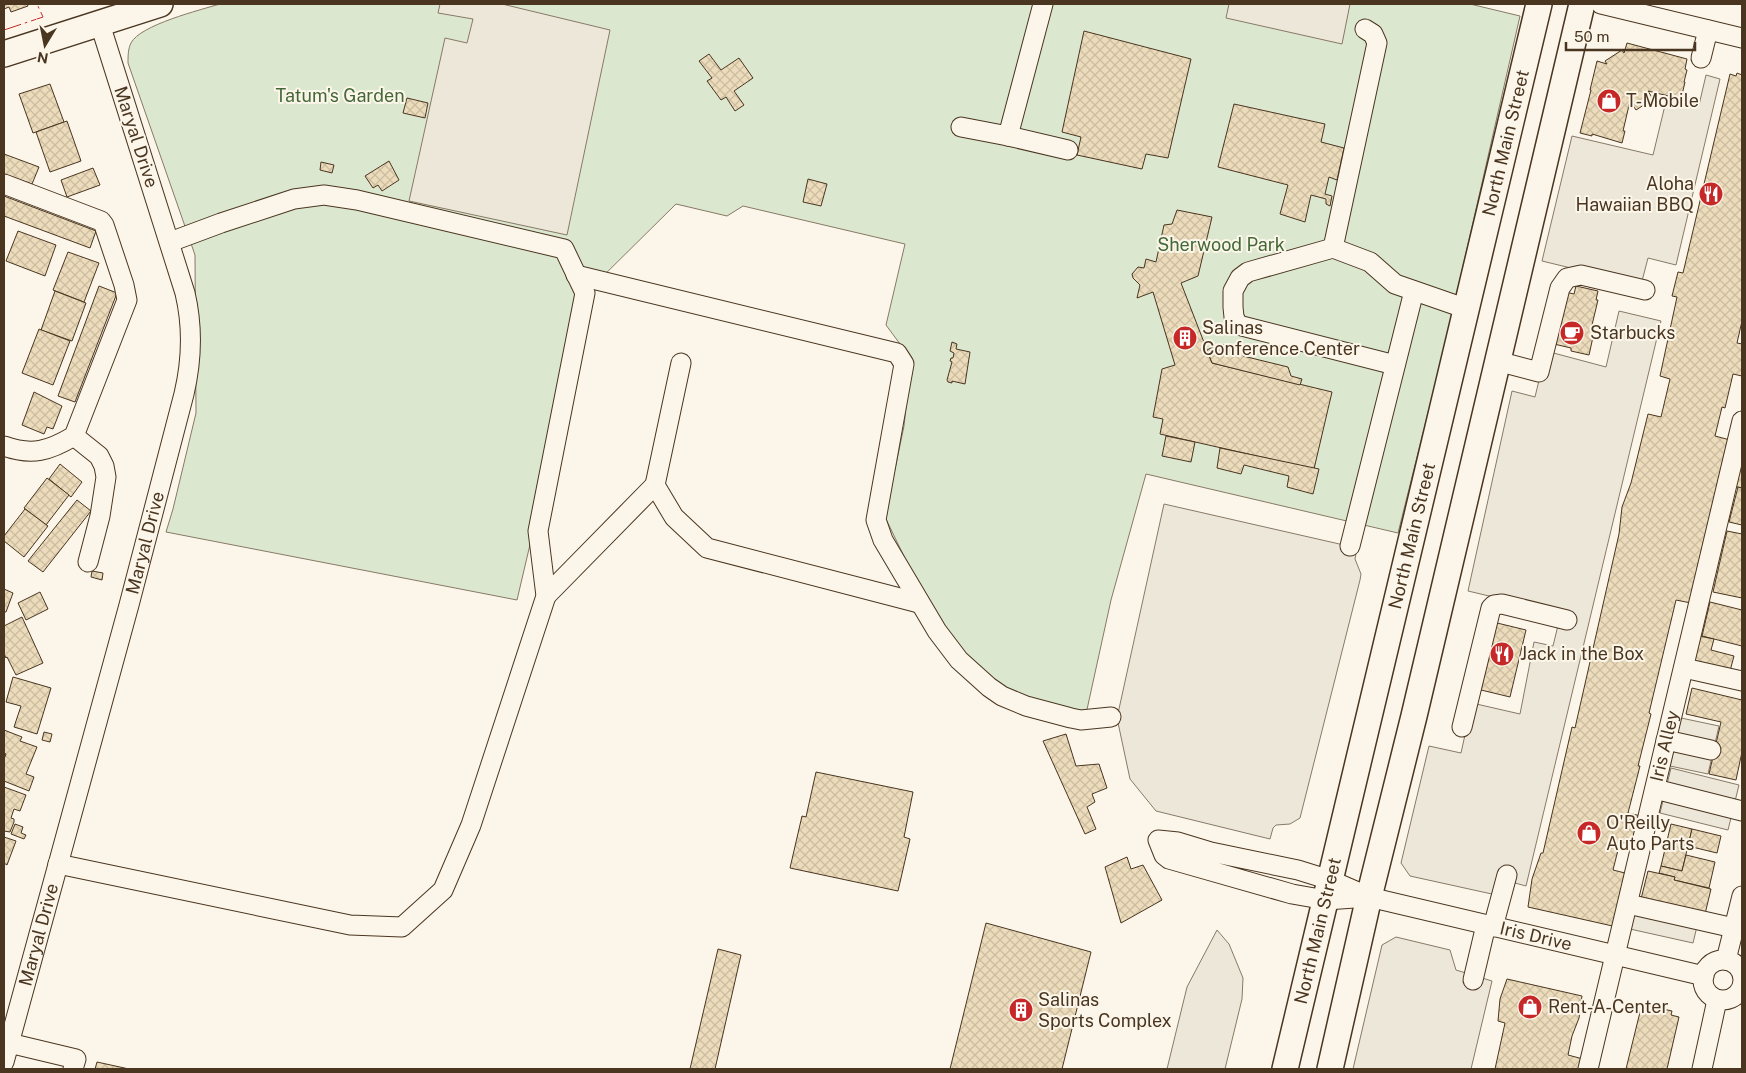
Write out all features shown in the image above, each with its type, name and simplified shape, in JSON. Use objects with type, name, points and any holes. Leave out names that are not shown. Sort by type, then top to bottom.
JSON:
[{"type":"main road","points":[[4,54],[160,4]]},
{"type":"main road","name":"North Main Street","points":[[1285,1069],[1539,4]]},
{"type":"main road","points":[[1330,1069],[1369,897],[1414,716],[1582,4]]},
{"type":"street","points":[[1008,136],[1043,4]]},
{"type":"street","points":[[1601,4],[1708,30],[1742,36]]},
{"type":"street","name":"Maryal Drive","points":[[4,1062],[129,605],[189,369],[191,332],[185,293],[100,24]]},
{"type":"street","points":[[1333,248],[1377,43],[1373,34],[1365,29]]},
{"type":"street","points":[[1701,58],[1708,30]]},
{"type":"street","points":[[961,127],[1068,150]]},
{"type":"street","points":[[4,184],[101,221],[124,285],[127,300],[74,436],[58,446],[34,452],[23,452],[4,446]]},
{"type":"street","points":[[58,864],[350,926],[402,926],[443,890],[471,825],[546,596],[538,531],[585,294],[564,249],[339,197],[310,196],[294,199],[170,242]]},
{"type":"street","points":[[1395,366],[1238,325],[1234,317],[1232,291],[1240,278],[1248,272],[1333,248],[1370,262],[1395,284],[1466,309]]},
{"type":"street","points":[[576,275],[894,352],[900,356],[904,364],[876,520],[884,540],[910,583],[919,604],[936,632],[959,660],[1002,696],[1026,706],[1081,720],[1111,717]]},
{"type":"street","points":[[1497,361],[1539,372],[1560,288],[1567,278],[1582,275],[1645,290]]},
{"type":"street","points":[[1350,546],[1414,292]]},
{"type":"street","points":[[546,596],[655,485],[681,363]]},
{"type":"street","name":"Iris Alley","points":[[1588,1069],[1742,422]]},
{"type":"street","points":[[74,436],[98,456],[104,466],[106,477],[100,516],[88,562]]},
{"type":"street","points":[[655,485],[674,517],[706,548],[919,604]]},
{"type":"street","points":[[1462,727],[1491,608],[1502,604],[1567,620]]},
{"type":"street","points":[[1684,668],[1742,681]]},
{"type":"street","points":[[1666,740],[1711,750]]},
{"type":"street","points":[[1655,789],[1742,810]]},
{"type":"street","name":"Iris Drive","points":[[1210,862],[1298,870],[1328,890],[1369,897],[1704,976]]},
{"type":"street","points":[[1473,980],[1507,875]]},
{"type":"street","points":[[1726,960],[1742,896]]},
{"type":"street","points":[[1628,904],[1734,928]]},
{"type":"street","points":[[1726,960],[1739,967],[1742,973],[1742,986],[1735,997],[1717,1000],[1705,992],[1704,976],[1710,964],[1715,961],[1726,960]]},
{"type":"street","points":[[1702,1069],[1717,1000]]},
{"type":"street","points":[[9,1044],[76,1059],[73,1069]]},
{"type":"green space","name":"Sherwood Park","points":[[220,4],[1470,4],[1520,16],[1446,341],[1398,533],[1146,474],[1111,600],[1086,714],[982,694],[936,637],[913,575],[885,517],[904,426],[911,359],[886,325],[905,244],[743,206],[727,216],[676,204],[590,289],[517,600],[166,532],[196,413],[195,255],[128,63],[128,53],[131,43],[146,30],[185,14]]},
{"type":"shaded area","points":[[440,4],[502,4],[610,30],[567,235],[409,201],[445,38],[467,43],[473,19],[438,13]]},
{"type":"shaded area","points":[[1229,4],[1350,4],[1342,44],[1226,18]]},
{"type":"shaded area","points":[[1706,75],[1720,79],[1676,265],[1648,258],[1641,285],[1542,261],[1572,136],[1653,155],[1667,97],[1699,105]]},
{"type":"shaded area","points":[[1619,311],[1661,321],[1526,886],[1515,883],[1510,898],[1410,876],[1401,863],[1429,746],[1461,753],[1472,703],[1520,714],[1534,642],[1553,646],[1561,613],[1468,591],[1512,391],[1535,397],[1546,351],[1606,367]]},
{"type":"shaded area","points":[[1164,504],[1357,548],[1355,559],[1361,574],[1360,580],[1300,818],[1290,824],[1276,825],[1273,828],[1270,839],[1156,811],[1130,779],[1117,718]]},
{"type":"shaded area","points":[[1681,718],[1719,726],[1708,774],[1670,766]]},
{"type":"shaded area","points":[[1671,768],[1739,785],[1728,830],[1660,813]]},
{"type":"shaded area","points":[[1637,899],[1700,914],[1693,943],[1630,929]]},
{"type":"shaded area","points":[[1217,930],[1229,944],[1243,978],[1242,999],[1225,1069],[1167,1069],[1187,987]]},
{"type":"shaded area","points":[[1396,937],[1450,950],[1456,970],[1492,981],[1471,1069],[1353,1069],[1382,945]]},
{"type":"building","points":[[4,4],[27,4],[28,6],[11,12],[9,7],[4,9]]},
{"type":"building","points":[[1084,31],[1191,59],[1168,158],[1146,154],[1142,169],[1077,155],[1081,137],[1062,132]]},
{"type":"building","points":[[1627,43],[1687,59],[1685,69],[1687,70],[1681,99],[1648,91],[1653,99],[1636,110],[1630,101],[1622,143],[1592,134],[1592,136],[1580,133],[1597,61],[1607,64],[1605,61],[1622,50],[1624,53]]},
{"type":"building","points":[[709,54],[721,70],[739,58],[753,78],[734,91],[744,105],[735,111],[726,97],[721,100],[707,81],[712,78],[699,61]]},
{"type":"building","points":[[1737,73],[1742,75],[1742,321],[1737,343],[1742,344],[1742,376],[1733,374],[1725,408],[1722,407],[1715,436],[1730,440],[1691,603],[1676,600],[1649,713],[1651,714],[1628,813],[1641,816],[1634,845],[1620,842],[1613,870],[1629,874],[1617,927],[1528,907],[1532,879],[1541,853],[1543,853],[1572,727],[1575,728],[1619,534],[1622,507],[1631,483],[1648,414],[1661,417],[1670,379],[1660,376],[1677,297],[1672,296],[1678,272],[1683,273],[1730,74],[1736,76]]},
{"type":"building","points":[[50,84],[64,122],[33,133],[19,94]]},
{"type":"building","points":[[407,98],[428,103],[425,118],[403,113]]},
{"type":"building","points":[[1234,104],[1325,124],[1321,142],[1344,148],[1337,180],[1329,177],[1325,194],[1332,196],[1330,206],[1326,204],[1326,199],[1311,195],[1305,222],[1280,214],[1288,185],[1218,167]]},
{"type":"building","points":[[67,121],[81,161],[50,172],[36,132]]},
{"type":"building","points":[[4,154],[39,167],[32,184],[4,174]]},
{"type":"building","points":[[389,161],[399,180],[382,191],[378,185],[373,188],[365,176]]},
{"type":"building","points":[[321,162],[334,165],[332,173],[320,170]]},
{"type":"building","points":[[93,168],[100,185],[67,197],[61,180]]},
{"type":"building","points":[[808,179],[827,184],[821,206],[803,202]]},
{"type":"building","points":[[4,196],[96,231],[90,248],[4,216]]},
{"type":"building","name":"Salinas Conference Center","points":[[1177,210],[1212,217],[1198,276],[1181,283],[1212,363],[1332,392],[1314,469],[1160,434],[1163,419],[1153,417],[1162,369],[1175,365],[1153,292],[1137,298],[1140,285],[1133,278],[1132,274],[1138,267],[1144,268],[1146,259],[1156,262],[1164,225],[1172,224]]},
{"type":"building","points":[[18,231],[56,245],[45,276],[6,261]]},
{"type":"building","points":[[68,252],[99,263],[84,302],[53,290]]},
{"type":"building","points":[[99,286],[117,293],[75,402],[58,396]]},
{"type":"building","points":[[1576,286],[1598,291],[1589,355],[1571,351],[1571,348],[1554,344],[1565,292],[1574,294]]},
{"type":"building","points":[[55,291],[86,303],[72,341],[41,330]]},
{"type":"building","points":[[39,329],[70,341],[53,385],[22,373]]},
{"type":"building","points":[[952,342],[957,344],[956,349],[970,352],[965,384],[952,381],[952,383],[947,380],[952,362],[950,361],[954,353],[950,351]]},
{"type":"building","points":[[1219,344],[1245,350],[1243,356],[1288,367],[1291,376],[1302,379],[1300,385],[1212,363],[1207,350]]},
{"type":"building","points":[[34,392],[62,406],[53,429],[47,427],[44,434],[22,425]]},
{"type":"building","points":[[1166,436],[1195,442],[1191,462],[1162,456]]},
{"type":"building","points":[[1220,448],[1319,469],[1313,494],[1287,487],[1289,476],[1244,465],[1241,474],[1217,468]]},
{"type":"building","points":[[1742,458],[1742,488],[1733,486]]},
{"type":"building","points":[[60,464],[82,482],[71,497],[49,479]]},
{"type":"building","points":[[47,478],[69,495],[46,525],[24,508]]},
{"type":"building","points":[[1738,487],[1742,488],[1742,525],[1729,522]]},
{"type":"building","points":[[77,500],[91,511],[43,572],[28,561]]},
{"type":"building","points":[[25,509],[48,526],[24,557],[4,541],[4,536]]},
{"type":"building","points":[[1727,531],[1742,534],[1742,598],[1713,592]]},
{"type":"building","points":[[92,571],[103,573],[102,580],[91,577]]},
{"type":"building","points":[[4,589],[13,593],[6,612],[4,612]]},
{"type":"building","points":[[40,592],[48,609],[26,620],[18,603]]},
{"type":"building","points":[[1710,602],[1742,610],[1742,646],[1702,636]]},
{"type":"building","points":[[22,617],[43,663],[16,675],[4,654],[4,626]]},
{"type":"building","points":[[1493,622],[1526,630],[1510,697],[1477,689]]},
{"type":"building","points":[[1699,636],[1714,639],[1711,650],[1734,656],[1730,671],[1692,662]]},
{"type":"building","points":[[13,677],[51,688],[37,734],[14,727],[21,706],[6,702]]},
{"type":"building","points":[[1692,688],[1742,700],[1742,752],[1736,780],[1709,774],[1721,722],[1686,714]]},
{"type":"building","points":[[4,730],[22,737],[20,741],[37,747],[26,774],[34,777],[29,791],[4,781],[4,759],[6,754],[4,753]]},
{"type":"building","points":[[44,732],[52,734],[50,742],[42,740]]},
{"type":"building","points":[[1066,734],[1076,766],[1099,764],[1107,788],[1092,794],[1095,802],[1087,807],[1096,829],[1085,834],[1043,741]]},
{"type":"building","points":[[816,772],[913,792],[904,837],[910,839],[898,891],[790,868],[802,816],[806,817]]},
{"type":"building","points":[[4,787],[26,795],[20,811],[14,809],[11,818],[14,819],[14,822],[10,832],[4,831]]},
{"type":"building","points":[[15,824],[23,827],[21,833],[26,835],[24,839],[11,834]]},
{"type":"building","points":[[1671,824],[1692,829],[1682,871],[1661,866]]},
{"type":"building","points":[[1692,829],[1721,836],[1717,853],[1688,846]]},
{"type":"building","points":[[4,837],[16,841],[7,865],[4,863]]},
{"type":"building","points":[[1686,855],[1715,862],[1709,888],[1674,880],[1675,877],[1659,873],[1661,866],[1682,871]]},
{"type":"building","points":[[1127,857],[1131,869],[1143,865],[1162,900],[1121,923],[1105,867]]},
{"type":"building","points":[[1648,871],[1675,877],[1674,880],[1711,889],[1705,914],[1641,899]]},
{"type":"building","name":"Salinas Sports Complex","points":[[986,923],[1091,952],[1062,1069],[950,1069]]},
{"type":"building","points":[[718,949],[741,955],[715,1069],[690,1069]]},
{"type":"building","points":[[1507,979],[1582,996],[1579,1018],[1572,1036],[1568,1055],[1583,1059],[1581,1069],[1495,1069],[1505,1023],[1498,1021],[1500,999]]},
{"type":"building","points":[[1649,1006],[1672,1011],[1671,1015],[1679,1017],[1667,1069],[1626,1069],[1641,1008],[1648,1009]]},
{"type":"building","points":[[97,1062],[129,1069],[95,1069]]},
{"type":"power","points":[[4,30],[43,17],[37,4]]},
{"type":"place","name":"T-Mobile","points":[[1609,101]]},
{"type":"place","name":"Aloha Hawaiian BBQ","points":[[1711,194]]},
{"type":"place","name":"Starbucks","points":[[1572,333]]},
{"type":"place","name":"Salinas Conference Center","points":[[1185,338]]},
{"type":"place","name":"Jack in the Box","points":[[1502,654]]},
{"type":"place","name":"O'Reilly Auto Parts","points":[[1589,833]]},
{"type":"place","name":"Rent-A-Center","points":[[1530,1007]]},
{"type":"place","name":"Salinas Sports Complex","points":[[1021,1010]]},
{"type":"park label","name":"Tatum's Garden","points":[[340,96]]}]
